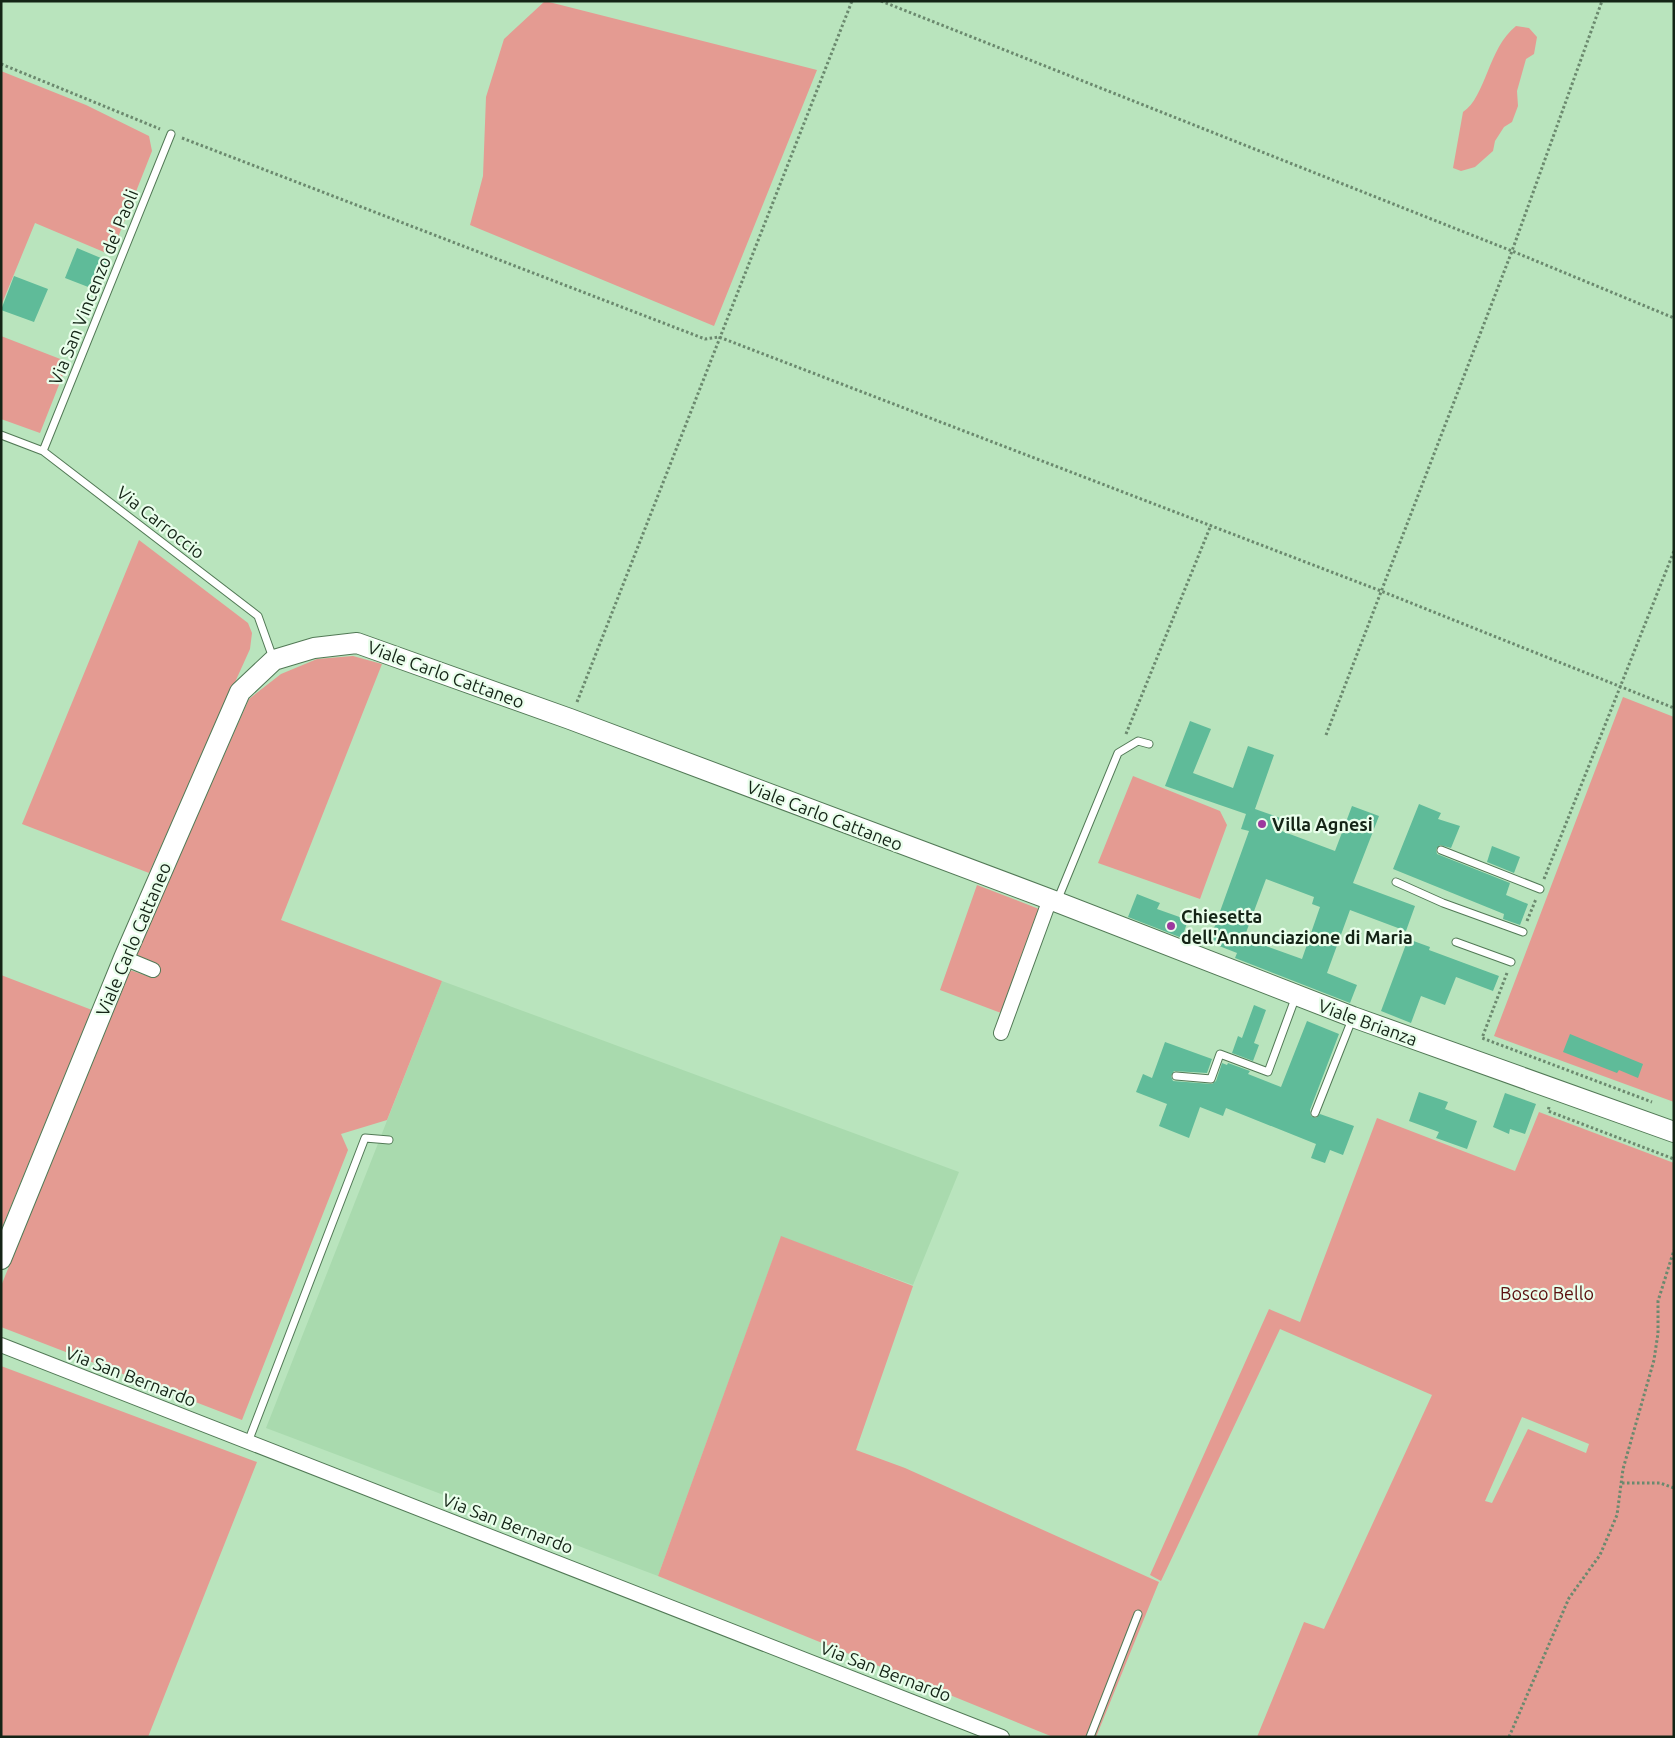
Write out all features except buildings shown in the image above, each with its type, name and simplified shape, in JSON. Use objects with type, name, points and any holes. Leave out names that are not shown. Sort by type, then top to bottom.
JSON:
[{"type":"street","name":"Viale Carlo Cattaneo","points":[[1,1259],[124,958],[240,692],[274,660],[314,648],[357,643],[570,719],[1057,902]]},
{"type":"street","points":[[1001,1033],[1057,902]]},
{"type":"street","name":"Viale Brianza","points":[[1057,902],[1296,996],[1674,1132]]},
{"type":"street","points":[[124,958],[152,970]]},
{"type":"street","name":"Via San Bernardo","points":[[1,1345],[1002,1737]]},
{"type":"lane","name":"Via San Vincenzo de' Paoli","points":[[43,451],[170,134]]},
{"type":"lane","name":"Via Carroccio","points":[[1,435],[43,451],[258,616],[274,660]]},
{"type":"lane","points":[[1057,902],[1118,753],[1138,741],[1149,744]]},
{"type":"lane","points":[[1440,850],[1540,889]]},
{"type":"lane","points":[[1396,882],[1443,903],[1523,932]]},
{"type":"lane","points":[[1456,942],[1512,962]]},
{"type":"lane","points":[[1176,1076],[1211,1079],[1220,1054],[1268,1072],[1296,996]]},
{"type":"lane","points":[[1315,1113],[1353,1017]]},
{"type":"lane","points":[[248,1442],[365,1138],[389,1140]]},
{"type":"lane","points":[[1090,1737],[1138,1614]]},
{"type":"path","points":[[570,719],[852,1]]},
{"type":"path","points":[[881,1],[1512,251],[1674,318]]},
{"type":"path","points":[[1326,734],[1512,251],[1602,1]]},
{"type":"path","points":[[1,64],[170,134],[704,339],[719,337],[1381,591],[1674,708]]},
{"type":"path","points":[[1118,753],[1211,525]]},
{"type":"path","points":[[1523,932],[1674,551]]},
{"type":"path","points":[[1512,962],[1482,1038],[1656,1104]]},
{"type":"path","points":[[1659,1153],[1674,1159]]},
{"type":"path","points":[[1510,1737],[1569,1598],[1600,1555],[1617,1515],[1623,1469],[1648,1388],[1658,1333],[1658,1301],[1674,1250]]},
{"type":"path","points":[[1622,1484],[1660,1483],[1674,1488]]},
{"type":"shaded area","points":[[442,981],[959,1172],[913,1285],[781,1237],[658,1576],[266,1428]]},
{"type":"green space","points":[[545,1],[817,70],[714,326],[470,225],[483,176],[486,97],[504,39]]},
{"type":"green space","points":[[1516,26],[1529,28],[1537,37],[1534,54],[1526,59],[1517,91],[1518,106],[1512,122],[1504,127],[1495,141],[1493,151],[1475,167],[1461,171],[1453,168],[1463,112],[1471,105],[1477,95],[1499,47]]},
{"type":"green space","points":[[1,71],[86,105],[149,136],[152,151],[111,255],[35,223],[1,306]]},
{"type":"green space","points":[[1,336],[68,362],[40,433],[1,419]]},
{"type":"green space","points":[[139,540],[248,623],[252,633],[250,649],[149,873],[22,824]]},
{"type":"green space","points":[[353,656],[382,664],[281,920],[442,981],[387,1120],[341,1134],[348,1150],[242,1420],[1,1327],[1,1286],[130,970],[150,977],[155,963],[135,955],[249,699],[281,674],[317,659]]},
{"type":"green space","points":[[1623,697],[1674,717],[1674,1102],[1494,1036]]},
{"type":"green space","points":[[1133,776],[1220,811],[1227,825],[1200,899],[1098,863]]},
{"type":"green space","points":[[977,885],[1039,909],[1001,1013],[940,990]]},
{"type":"green space","points":[[1,975],[92,1010],[1,1230]]},
{"type":"green space","name":"Bosco Bello","points":[[1539,1112],[1674,1163],[1674,1737],[1257,1737],[1304,1622],[1324,1629],[1432,1395],[1280,1329],[1161,1581],[1150,1575],[1269,1309],[1300,1322],[1377,1118],[1515,1171]],"holes":[[[1522,1417],[1589,1444],[1586,1453],[1528,1429],[1492,1503],[1485,1501]]]},
{"type":"green space","points":[[781,1236],[913,1286],[856,1450],[905,1468],[1159,1582],[1096,1737],[1053,1737],[658,1576]]},
{"type":"green space","points":[[1,1366],[257,1462],[148,1737],[1,1737]]},
{"type":"place","name":"Villa Agnesi","points":[[1262,824]]},
{"type":"place","name":"Chiesetta dell'Annunciazione di Maria","points":[[1171,926]]}]
